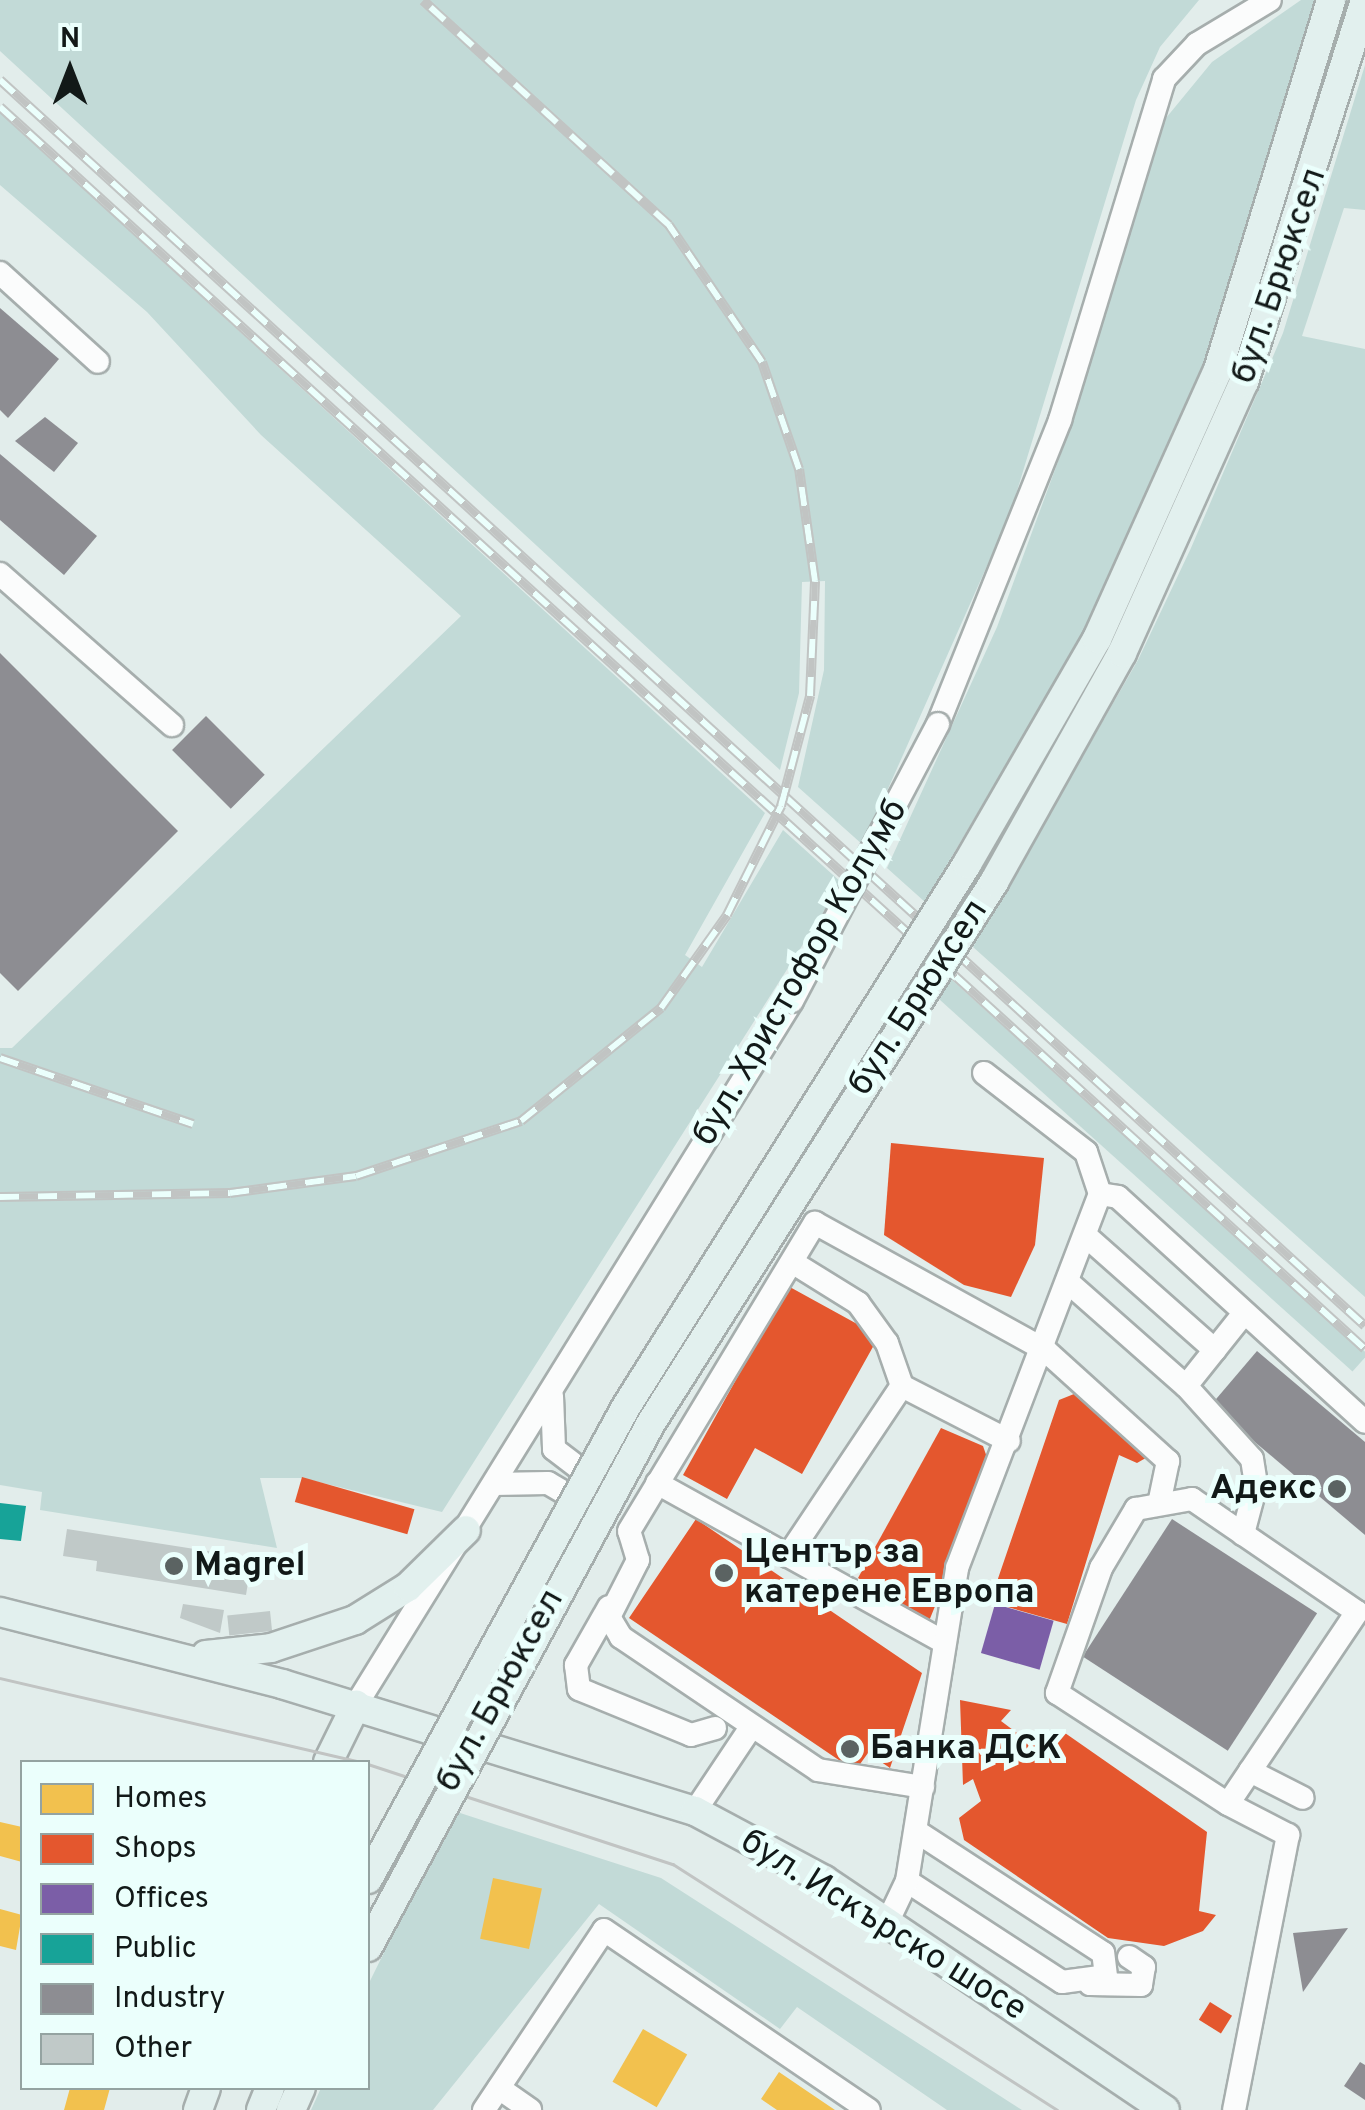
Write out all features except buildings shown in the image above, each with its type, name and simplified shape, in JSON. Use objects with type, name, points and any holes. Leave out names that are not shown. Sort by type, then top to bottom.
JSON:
[{"type":"main road","name":"бул. Брюксел","points":[[370,1875],[626,1407],[967,864],[1096,640],[1218,370],[1331,0]]},
{"type":"main road","name":"бул. Брюксел","points":[[370,1943],[650,1423],[994,882],[1122,654],[1244,382],[1364,0]]},
{"type":"main road","points":[[0,1612],[173,1656],[241,1654],[328,1632],[408,1587],[466,1530]]},
{"type":"main road","name":"бул. Искърско шосе","points":[[173,1656],[356,1706],[694,1811],[887,1923],[1165,2110]]},
{"type":"main road","name":"бул. Христофор Колумб","points":[[329,1760],[356,1706]]},
{"type":"street","name":"бул. Христофор Колумб","points":[[356,1706],[792,1001],[938,724],[1060,420],[1164,79],[1197,44],[1270,0]]},
{"type":"street","points":[[0,272],[98,362]]},
{"type":"street","points":[[0,574],[172,725]]},
{"type":"street","points":[[887,1923],[907,1882],[923,1787],[940,1640],[957,1568],[1045,1350],[1100,1194],[1086,1152],[984,1073]]},
{"type":"street","points":[[1100,1194],[1118,1197],[1241,1316],[1365,1422]]},
{"type":"street","points":[[629,1531],[815,1223],[1045,1350],[1168,1460],[1159,1504]]},
{"type":"street","points":[[1086,1236],[1214,1350]]},
{"type":"street","points":[[792,1262],[858,1303],[888,1342],[902,1386],[1008,1440]]},
{"type":"street","points":[[1069,1283],[1186,1386],[1252,1458],[1256,1485],[1243,1534]]},
{"type":"street","points":[[1186,1386],[1241,1316]]},
{"type":"street","points":[[554,1382],[554,1449],[642,1509]]},
{"type":"street","points":[[788,1556],[902,1386]]},
{"type":"street","points":[[494,1484],[548,1483],[629,1531],[638,1560],[612,1602],[575,1684],[697,1736],[716,1728]]},
{"type":"street","points":[[658,1483],[940,1640]]},
{"type":"street","points":[[1228,1804],[1361,1605],[1192,1499],[1136,1508],[1101,1568],[1057,1693],[1228,1804],[1288,1835],[1234,2110]]},
{"type":"street","points":[[612,1602],[621,1637],[818,1770],[923,1787]]},
{"type":"street","points":[[694,1811],[752,1726]]},
{"type":"street","points":[[1250,1771],[1303,1798]]},
{"type":"street","points":[[916,1832],[1104,1953],[1109,1970],[1090,1984]]},
{"type":"street","points":[[907,1882],[1062,1982],[1136,1989],[1146,1973],[1128,1956]]},
{"type":"street","points":[[484,2110],[604,1930],[870,2110]]},
{"type":"street","points":[[499,2088],[530,2110]]},
{"type":"shaded area","points":[[0,0],[1199,0],[1160,47],[1136,100],[1010,514],[863,845],[798,787],[824,670],[825,581],[802,582],[799,693],[780,770],[0,51]]},
{"type":"shaded area","points":[[1301,0],[1320,0],[1234,292],[1164,465],[1076,646],[925,902],[887,868],[997,627],[1073,421],[1166,118],[1212,62]]},
{"type":"shaded area","points":[[1365,65],[1365,210],[1344,208],[1302,336],[1365,349],[1365,1297],[973,947],[1138,660],[1191,548],[1283,333]]},
{"type":"shaded area","points":[[0,112],[765,813],[685,955],[702,967],[783,830],[842,883],[442,1512],[302,1478],[260,1478],[277,1548],[40,1510],[42,1492],[0,1485],[0,1048],[12,1048],[461,616],[261,435],[147,312],[0,185]]},
{"type":"shaded area","points":[[951,979],[1365,1352],[1365,1358],[1353,1371],[936,996]]},
{"type":"shaded area","points":[[454,1811],[661,1878],[1022,2110],[947,2110],[797,2007],[780,2029],[599,1904],[433,2110],[311,2110],[320,2090],[370,2090],[370,1981]]},
{"type":"tram line","points":[[0,1678],[351,1760]]},
{"type":"tram line","points":[[370,1765],[673,1864],[1057,2110]]},
{"type":"railway","points":[[0,1197],[230,1193],[356,1176],[521,1121],[661,1008],[727,915],[781,806],[810,696],[815,581],[799,469],[762,362],[669,225],[423,0]]},
{"type":"railway","points":[[0,80],[1365,1326]]},
{"type":"railway","points":[[0,107],[1365,1349]]},
{"type":"railway","points":[[0,1058],[193,1124]]},
{"type":"place","name":"Адекс","points":[[1337,1489]]},
{"type":"place","name":"Magrel","points":[[174,1566]]},
{"type":"place","name":"Център за катерене Европа","points":[[724,1573]]},
{"type":"place","name":"Банка ДСК","points":[[850,1749]]}]
